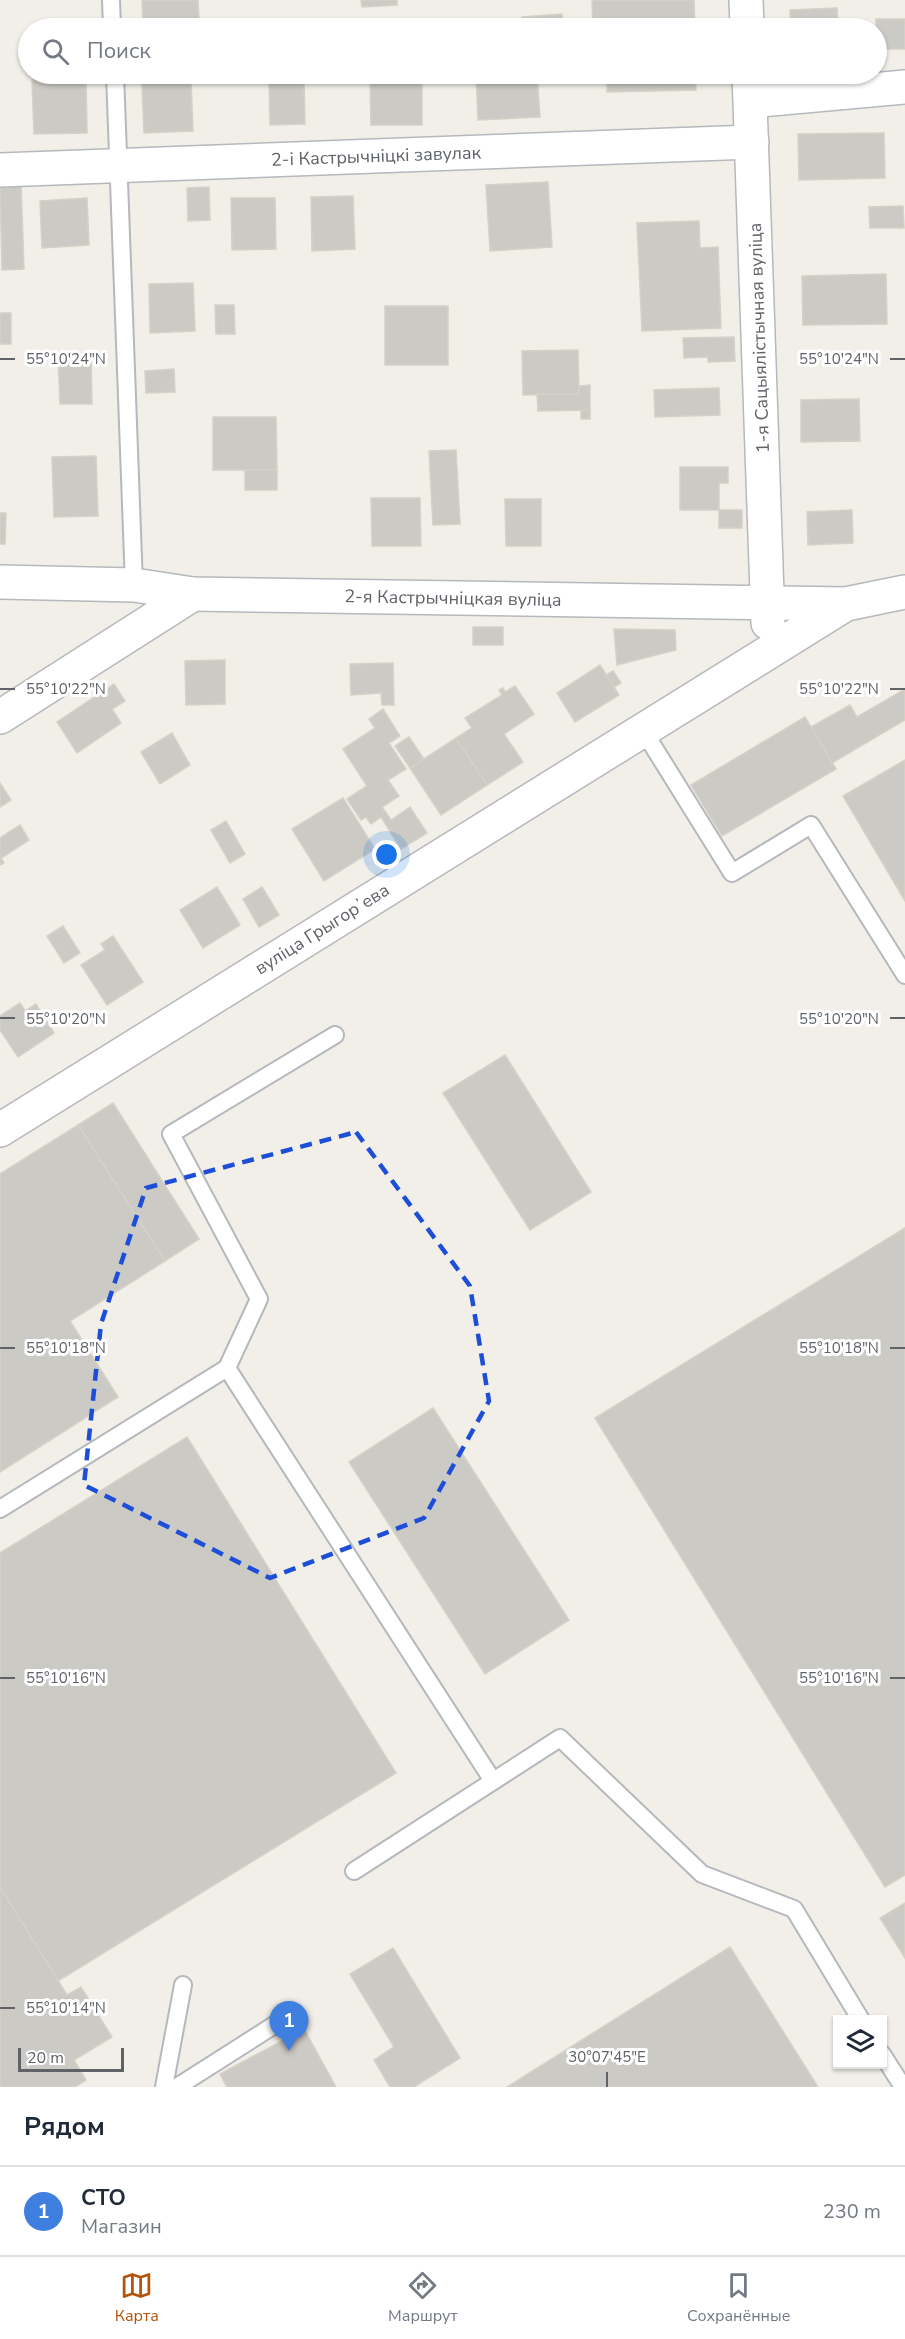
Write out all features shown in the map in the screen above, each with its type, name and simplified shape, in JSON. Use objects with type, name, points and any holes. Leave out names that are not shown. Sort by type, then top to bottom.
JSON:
[{"type":"street","points":[[746,0],[747,18]]},
{"type":"street","points":[[750,87],[905,87]]},
{"type":"street","name":"1-я Сацыялістычная вуліца","points":[[750,87],[768,603]]},
{"type":"street","name":"2-і Кастрычніцкі завулак","points":[[0,170],[752,142]]},
{"type":"street","name":"2-я Кастрычніцкая вуліца","points":[[0,582],[134,585],[193,594],[846,604],[905,592]]},
{"type":"street","points":[[0,717],[193,594]]},
{"type":"street","points":[[767,652],[768,603]]},
{"type":"street","name":"вуліца Грыгорʼева","points":[[0,1130],[846,604]]},
{"type":"lane","points":[[111,0],[112,18]]},
{"type":"lane","points":[[116,84],[134,585]]},
{"type":"lane","points":[[643,730],[732,873],[811,825],[905,975]]},
{"type":"lane","points":[[0,1509],[227,1368],[259,1299],[171,1134],[335,1035]]},
{"type":"lane","points":[[227,1368],[494,1781]]},
{"type":"lane","points":[[354,1871],[560,1738],[702,1874],[794,1909],[859,2015]]},
{"type":"lane","points":[[164,2087],[183,1985]]},
{"type":"lane","points":[[177,2087],[279,2022]]},
{"type":"lane","points":[[887,2061],[902,2081]]},
{"type":"highlighted area","points":[[356,1132],[470,1286],[489,1401],[424,1518],[270,1578],[84,1485],[101,1324],[146,1188]]},
{"type":"building","points":[[142,0],[198,0],[199,18],[143,18]]},
{"type":"building","points":[[361,0],[397,0],[397,5],[362,7]]},
{"type":"building","points":[[592,0],[694,0],[695,18],[593,18]]},
{"type":"building","points":[[837,8],[838,18],[790,18],[790,10]]},
{"type":"building","points":[[562,14],[562,18],[522,18]]},
{"type":"building","points":[[887,19],[905,19],[905,49],[887,49]]},
{"type":"building","points":[[32,84],[86,84],[87,133],[34,134]]},
{"type":"building","points":[[142,84],[191,84],[193,131],[144,133]]},
{"type":"building","points":[[269,84],[304,84],[305,124],[270,125]]},
{"type":"building","points":[[370,84],[422,84],[422,125],[371,125]]},
{"type":"building","points":[[476,84],[538,84],[540,117],[478,120]]},
{"type":"building","points":[[607,84],[696,84],[696,90],[607,92]]},
{"type":"building","points":[[884,133],[885,178],[799,180],[798,134]]},
{"type":"building","points":[[21,182],[24,269],[2,270],[0,183]]},
{"type":"building","points":[[548,182],[552,247],[490,251],[486,185]]},
{"type":"building","points":[[209,187],[210,220],[188,221],[187,188]]},
{"type":"building","points":[[353,196],[355,249],[312,251],[311,197]]},
{"type":"building","points":[[87,198],[89,245],[42,248],[40,201]]},
{"type":"building","points":[[231,198],[275,198],[276,249],[232,250]]},
{"type":"building","points":[[903,206],[904,228],[870,228],[869,207]]},
{"type":"building","points":[[699,221],[700,248],[718,247],[721,328],[642,331],[637,223]]},
{"type":"building","points":[[886,274],[887,324],[803,325],[802,276]]},
{"type":"building","points":[[193,283],[195,331],[150,333],[149,284]]},
{"type":"building","points":[[215,305],[234,305],[235,334],[216,334]]},
{"type":"building","points":[[385,306],[448,306],[448,365],[385,365]]},
{"type":"building","points":[[0,313],[11,313],[11,344],[0,344]]},
{"type":"building","points":[[734,337],[735,361],[708,362],[708,357],[684,358],[683,338]]},
{"type":"building","points":[[578,350],[579,394],[523,395],[522,351]]},
{"type":"building","points":[[91,353],[92,404],[60,404],[58,354]]},
{"type":"building","points":[[174,369],[175,392],[146,393],[145,371]]},
{"type":"building","points":[[590,385],[590,410],[538,411],[537,394],[579,394],[579,386]]},
{"type":"building","points":[[719,388],[720,415],[655,417],[654,390]]},
{"type":"building","points":[[859,399],[860,441],[801,442],[801,400]]},
{"type":"building","points":[[581,410],[590,410],[590,419],[581,419]]},
{"type":"building","points":[[213,417],[276,417],[277,470],[213,470]]},
{"type":"building","points":[[456,450],[460,524],[433,525],[429,451]]},
{"type":"building","points":[[96,456],[98,516],[54,517],[52,457]]},
{"type":"building","points":[[680,467],[728,467],[728,483],[719,483],[719,510],[680,510]]},
{"type":"building","points":[[245,470],[277,470],[277,490],[245,490]]},
{"type":"building","points":[[371,498],[420,498],[421,546],[372,546]]},
{"type":"building","points":[[505,499],[541,499],[541,546],[506,546]]},
{"type":"building","points":[[719,510],[742,510],[742,528],[719,528]]},
{"type":"building","points":[[852,510],[853,543],[808,545],[807,512]]},
{"type":"building","points":[[0,513],[6,513],[5,544],[0,544]]},
{"type":"building","points":[[473,627],[503,627],[503,645],[473,645]]},
{"type":"building","points":[[614,629],[675,630],[676,650],[617,665]]},
{"type":"building","points":[[225,660],[225,704],[186,705],[185,661]]},
{"type":"building","points":[[393,663],[394,705],[382,705],[381,693],[351,695],[350,664]]},
{"type":"building","points":[[600,665],[619,695],[575,722],[557,693]]},
{"type":"building","points":[[613,671],[621,683],[614,687],[606,675]]},
{"type":"building","points":[[114,684],[125,701],[112,709],[121,723],[77,753],[57,722]]},
{"type":"building","points":[[515,686],[534,714],[504,734],[523,762],[487,785],[456,738],[472,728],[465,718],[502,695],[499,690],[503,688],[505,692]]},
{"type":"building","points":[[905,689],[905,720],[832,763],[811,727],[850,705],[857,717]]},
{"type":"building","points":[[383,709],[400,736],[389,743],[406,769],[388,780],[399,796],[382,807],[391,820],[410,807],[427,833],[401,849],[381,817],[371,824],[366,817],[361,820],[347,799],[367,786],[343,749],[375,728],[369,719]]},
{"type":"building","points":[[805,717],[836,769],[722,836],[691,785]]},
{"type":"building","points":[[172,733],[190,765],[160,784],[141,752]]},
{"type":"building","points":[[409,737],[424,759],[410,768],[395,746]]},
{"type":"building","points":[[456,738],[487,785],[441,815],[410,768]]},
{"type":"building","points":[[905,760],[905,901],[843,796]]},
{"type":"building","points":[[0,783],[11,800],[0,807]]},
{"type":"building","points":[[343,798],[375,849],[324,881],[292,829]]},
{"type":"building","points":[[226,821],[245,854],[230,863],[211,830]]},
{"type":"building","points":[[20,825],[29,840],[1,858],[4,863],[0,865],[0,838]]},
{"type":"building","points":[[217,887],[240,925],[203,948],[180,910]]},
{"type":"building","points":[[262,887],[279,915],[259,927],[243,899]]},
{"type":"building","points":[[63,926],[80,953],[64,963],[47,936]]},
{"type":"building","points":[[113,936],[143,982],[107,1005],[81,965],[105,950],[101,944]]},
{"type":"building","points":[[20,1003],[25,1011],[36,1004],[54,1033],[18,1057],[0,1030],[0,1016]]},
{"type":"building","points":[[505,1055],[591,1192],[530,1230],[443,1093]]},
{"type":"building","points":[[113,1103],[199,1239],[165,1261],[78,1125]]},
{"type":"building","points":[[78,1125],[165,1261],[70,1321],[118,1397],[0,1472],[0,1174]]},
{"type":"building","points":[[905,1228],[905,1875],[885,1887],[595,1418]]},
{"type":"building","points":[[433,1408],[569,1620],[485,1674],[349,1462]]},
{"type":"building","points":[[187,1437],[396,1773],[58,1981],[0,1887],[0,1553]]},
{"type":"building","points":[[0,1887],[67,1995],[81,1987],[112,2037],[74,2060],[86,2080],[75,2087],[0,2087]]},
{"type":"building","points":[[905,1903],[905,1958],[880,1918]]},
{"type":"building","points":[[730,1947],[818,2087],[507,2087]]},
{"type":"building","points":[[393,1948],[460,2058],[414,2087],[390,2087],[374,2060],[394,2047],[350,1974]]},
{"type":"building","points":[[304,2029],[336,2087],[227,2087],[220,2074]]},
{"type":"place","name":"СТО","points":[[289,2051]]}]
